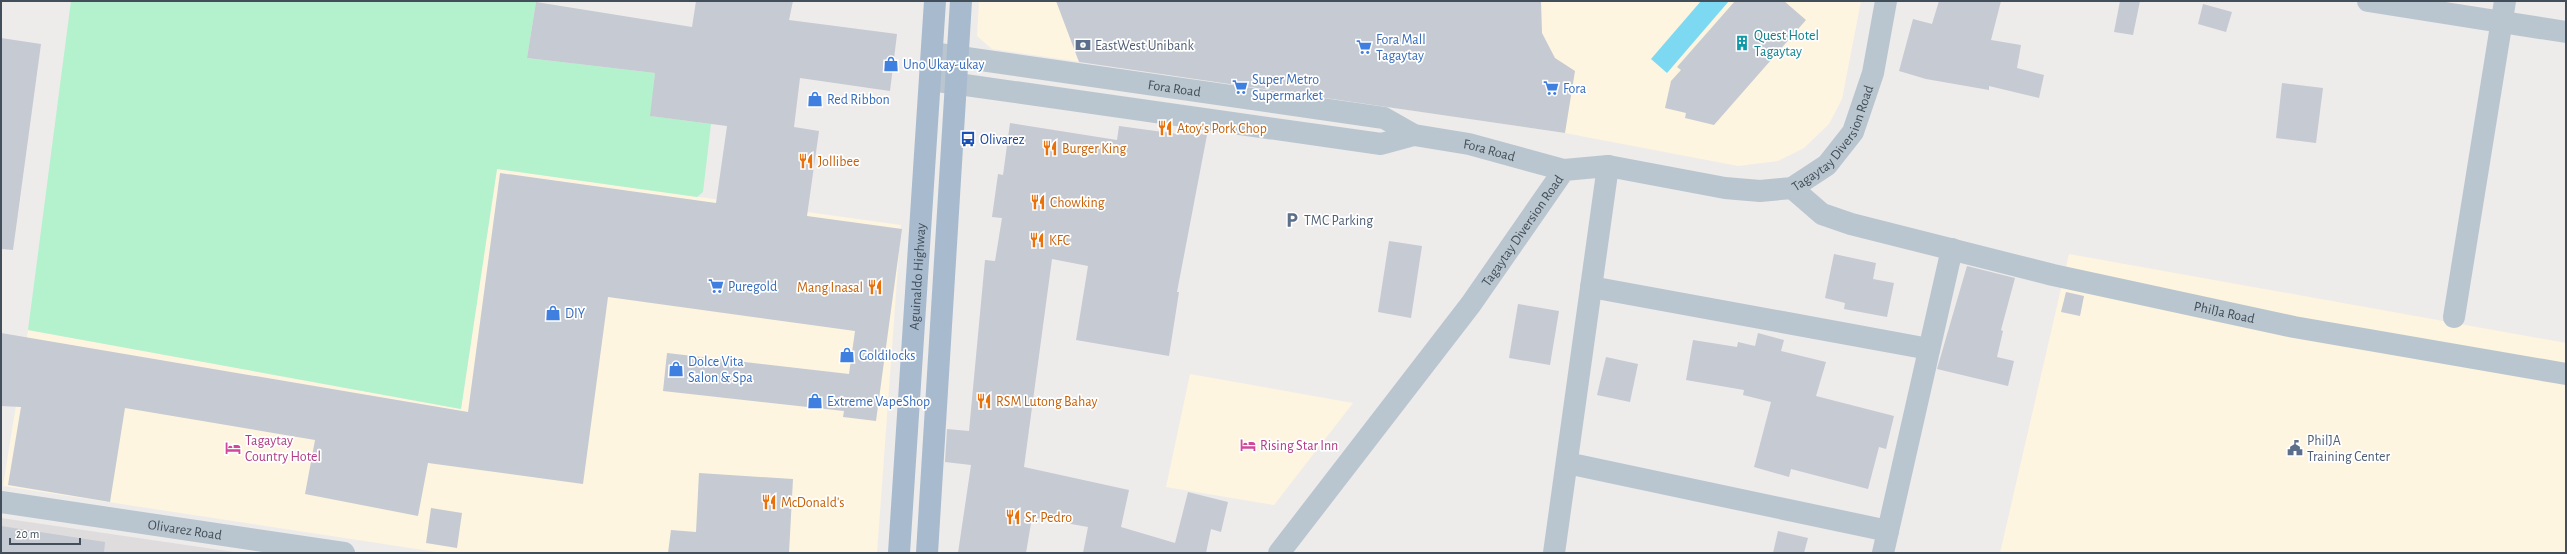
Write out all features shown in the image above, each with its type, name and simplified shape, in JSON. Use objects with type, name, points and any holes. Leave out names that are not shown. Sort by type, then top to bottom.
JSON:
[{"type":"main road","name":"Aguinaldo Highway","points":[[898,553],[935,1]]},
{"type":"main road","name":"Aguinaldo Highway","points":[[926,553],[961,1]]},
{"type":"street","name":"Tagaytay Diversion Road","points":[[1279,553],[1476,297],[1564,170],[1608,166],[1725,188],[1760,191],[1792,188],[1827,165],[1853,132],[1873,73],[1886,1]]},
{"type":"street","points":[[2368,1],[2566,32]]},
{"type":"street","points":[[2454,317],[2506,1]]},
{"type":"street","name":"Fora Road","points":[[932,53],[1384,118],[1414,135],[1469,144],[1564,170]]},
{"type":"street","name":"Fora Road","points":[[930,80],[1381,144],[1414,135]]},
{"type":"street","points":[[1554,553],[1608,166]]},
{"type":"street","name":"PhilJa Road","points":[[1792,188],[1822,214],[1851,224],[2053,275],[2294,327],[2566,374]]},
{"type":"street","points":[[1883,553],[1952,249]]},
{"type":"street","points":[[1592,287],[1929,349]]},
{"type":"street","points":[[1567,463],[1888,531]]},
{"type":"street","name":"Olivarez Road","points":[[1,502],[344,553]]},
{"type":"shaded area","name":"Fora","points":[[979,1],[1861,1],[1842,99],[1829,124],[1804,148],[1778,161],[1738,166],[1565,133],[992,49],[977,36]]},
{"type":"shaded area","points":[[497,169],[901,225],[877,553],[443,553],[3,486],[28,330],[461,409]]},
{"type":"shaded area","name":"PhilJA Training Center","points":[[2069,254],[2566,343],[2566,553],[2000,553]]},
{"type":"shaded area","name":"Rising Star Inn","points":[[1190,374],[1353,403],[1274,505],[1166,487]]},
{"type":"shaded area","points":[[1,518],[241,553],[1,553]]},
{"type":"green space","points":[[71,1],[536,2],[527,58],[655,73],[651,116],[711,124],[703,192],[697,197],[497,169],[461,409],[28,330]]},
{"type":"water","points":[[1701,1],[1729,1],[1667,73],[1651,59]]},
{"type":"building","points":[[696,1],[793,1],[789,20],[897,34],[890,91],[800,78],[794,127],[819,131],[807,216],[902,229],[876,421],[843,417],[844,411],[663,391],[667,353],[849,374],[855,331],[608,297],[583,484],[428,463],[418,516],[305,494],[315,440],[125,408],[110,502],[8,485],[21,407],[1,406],[1,333],[468,412],[500,173],[716,203],[727,126],[650,116],[655,73],[527,58],[536,2],[692,27]]},
{"type":"building","points":[[1056,1],[1541,1],[1542,33],[1555,58],[1575,71],[1565,133],[1079,62]]},
{"type":"building","name":"Quest Hotel Tagaytay","points":[[1735,1],[1784,1],[1806,20],[1714,125],[1685,118],[1686,113],[1665,108],[1671,81],[1681,70],[1677,67]]},
{"type":"building","points":[[1939,1],[2001,1],[1991,40],[2021,45],[2017,68],[2044,75],[2039,98],[1989,86],[1989,90],[1926,79],[1899,71],[1913,19],[1932,24]]},
{"type":"building","points":[[2120,1],[2140,1],[2133,35],[2114,32]]},
{"type":"building","points":[[2203,4],[2232,12],[2226,32],[2198,24]]},
{"type":"building","points":[[1,38],[41,44],[13,250],[1,249]]},
{"type":"building","points":[[2282,83],[2323,88],[2316,143],[2276,138]]},
{"type":"building","points":[[1010,123],[1117,140],[1119,126],[1185,135],[1185,132],[1207,135],[1177,292],[1179,292],[1169,356],[1076,340],[1088,266],[1052,259],[1024,467],[1129,490],[1121,527],[1175,543],[1188,492],[1228,502],[1221,532],[1211,529],[1206,553],[1083,553],[1088,527],[1032,517],[1026,553],[958,553],[971,465],[945,462],[947,429],[969,431],[985,260],[995,261],[1002,218],[992,217],[998,174],[1003,175]]},
{"type":"building","points":[[1389,241],[1422,246],[1411,318],[1378,312]]},
{"type":"building","points":[[1834,254],[1876,263],[1873,279],[1894,283],[1887,317],[1844,309],[1845,303],[1825,298]]},
{"type":"building","points":[[1967,266],[2015,278],[2001,330],[2003,331],[1997,357],[2014,361],[2008,386],[1937,369]]},
{"type":"building","points":[[2066,292],[2084,296],[2080,316],[2061,312]]},
{"type":"building","points":[[1518,304],[1559,311],[1550,365],[1509,358]]},
{"type":"building","points":[[1758,333],[1784,340],[1781,351],[1826,362],[1816,396],[1894,416],[1886,449],[1879,447],[1868,489],[1791,469],[1789,477],[1754,467],[1771,402],[1743,395],[1744,390],[1686,380],[1693,340],[1737,347],[1738,342],[1755,346]]},
{"type":"building","points":[[1606,357],[1638,364],[1630,402],[1597,395]]},
{"type":"building","points":[[699,473],[793,479],[789,553],[668,553],[671,530],[696,532]]},
{"type":"building","points":[[431,508],[462,513],[457,548],[426,543]]},
{"type":"building","points":[[1,526],[105,542],[104,553],[1,553]]},
{"type":"building","points":[[1778,531],[1808,538],[1804,553],[1773,553]]},
{"type":"place","name":"Quest Hotel Tagaytay","points":[[1742,43]]},
{"type":"place","name":"EastWest Unibank","points":[[1083,45]]},
{"type":"place","name":"Fora Mall Tagaytay","points":[[1364,47]]},
{"type":"place","name":"Uno Ukay-ukay","points":[[891,64]]},
{"type":"place","name":"Super Metro Supermarket","points":[[1240,87]]},
{"type":"place","name":"Fora","points":[[1551,88]]},
{"type":"place","name":"Red Ribbon","points":[[815,99]]},
{"type":"place","name":"Atoy's Pork Chop","points":[[1165,128]]},
{"type":"place","name":"Olivarez","points":[[968,139]]},
{"type":"place","name":"Burger King","points":[[1050,148]]},
{"type":"place","name":"Jollibee","points":[[806,161]]},
{"type":"place","name":"Chowking","points":[[1038,202]]},
{"type":"place","name":"TMC Parking","points":[[1292,220]]},
{"type":"place","name":"KFC","points":[[1037,240]]},
{"type":"place","name":"Puregold","points":[[716,286]]},
{"type":"place","name":"Mang Inasal","points":[[875,287]]},
{"type":"place","name":"DIY","points":[[553,313]]},
{"type":"place","name":"Goldilocks","points":[[847,355]]},
{"type":"place","name":"Dolce Vita Salon & Spa","points":[[676,369]]},
{"type":"place","name":"Extreme VapeShop","points":[[815,401]]},
{"type":"place","name":"RSM Lutong Bahay","points":[[984,401]]},
{"type":"place","name":"Rising Star Inn","points":[[1248,445]]},
{"type":"place","name":"Tagaytay Country Hotel","points":[[233,448]]},
{"type":"place","name":"PhilJA Training Center","points":[[2295,448]]},
{"type":"place","name":"McDonald's","points":[[769,502]]},
{"type":"place","name":"Sr. Pedro","points":[[1013,517]]}]
